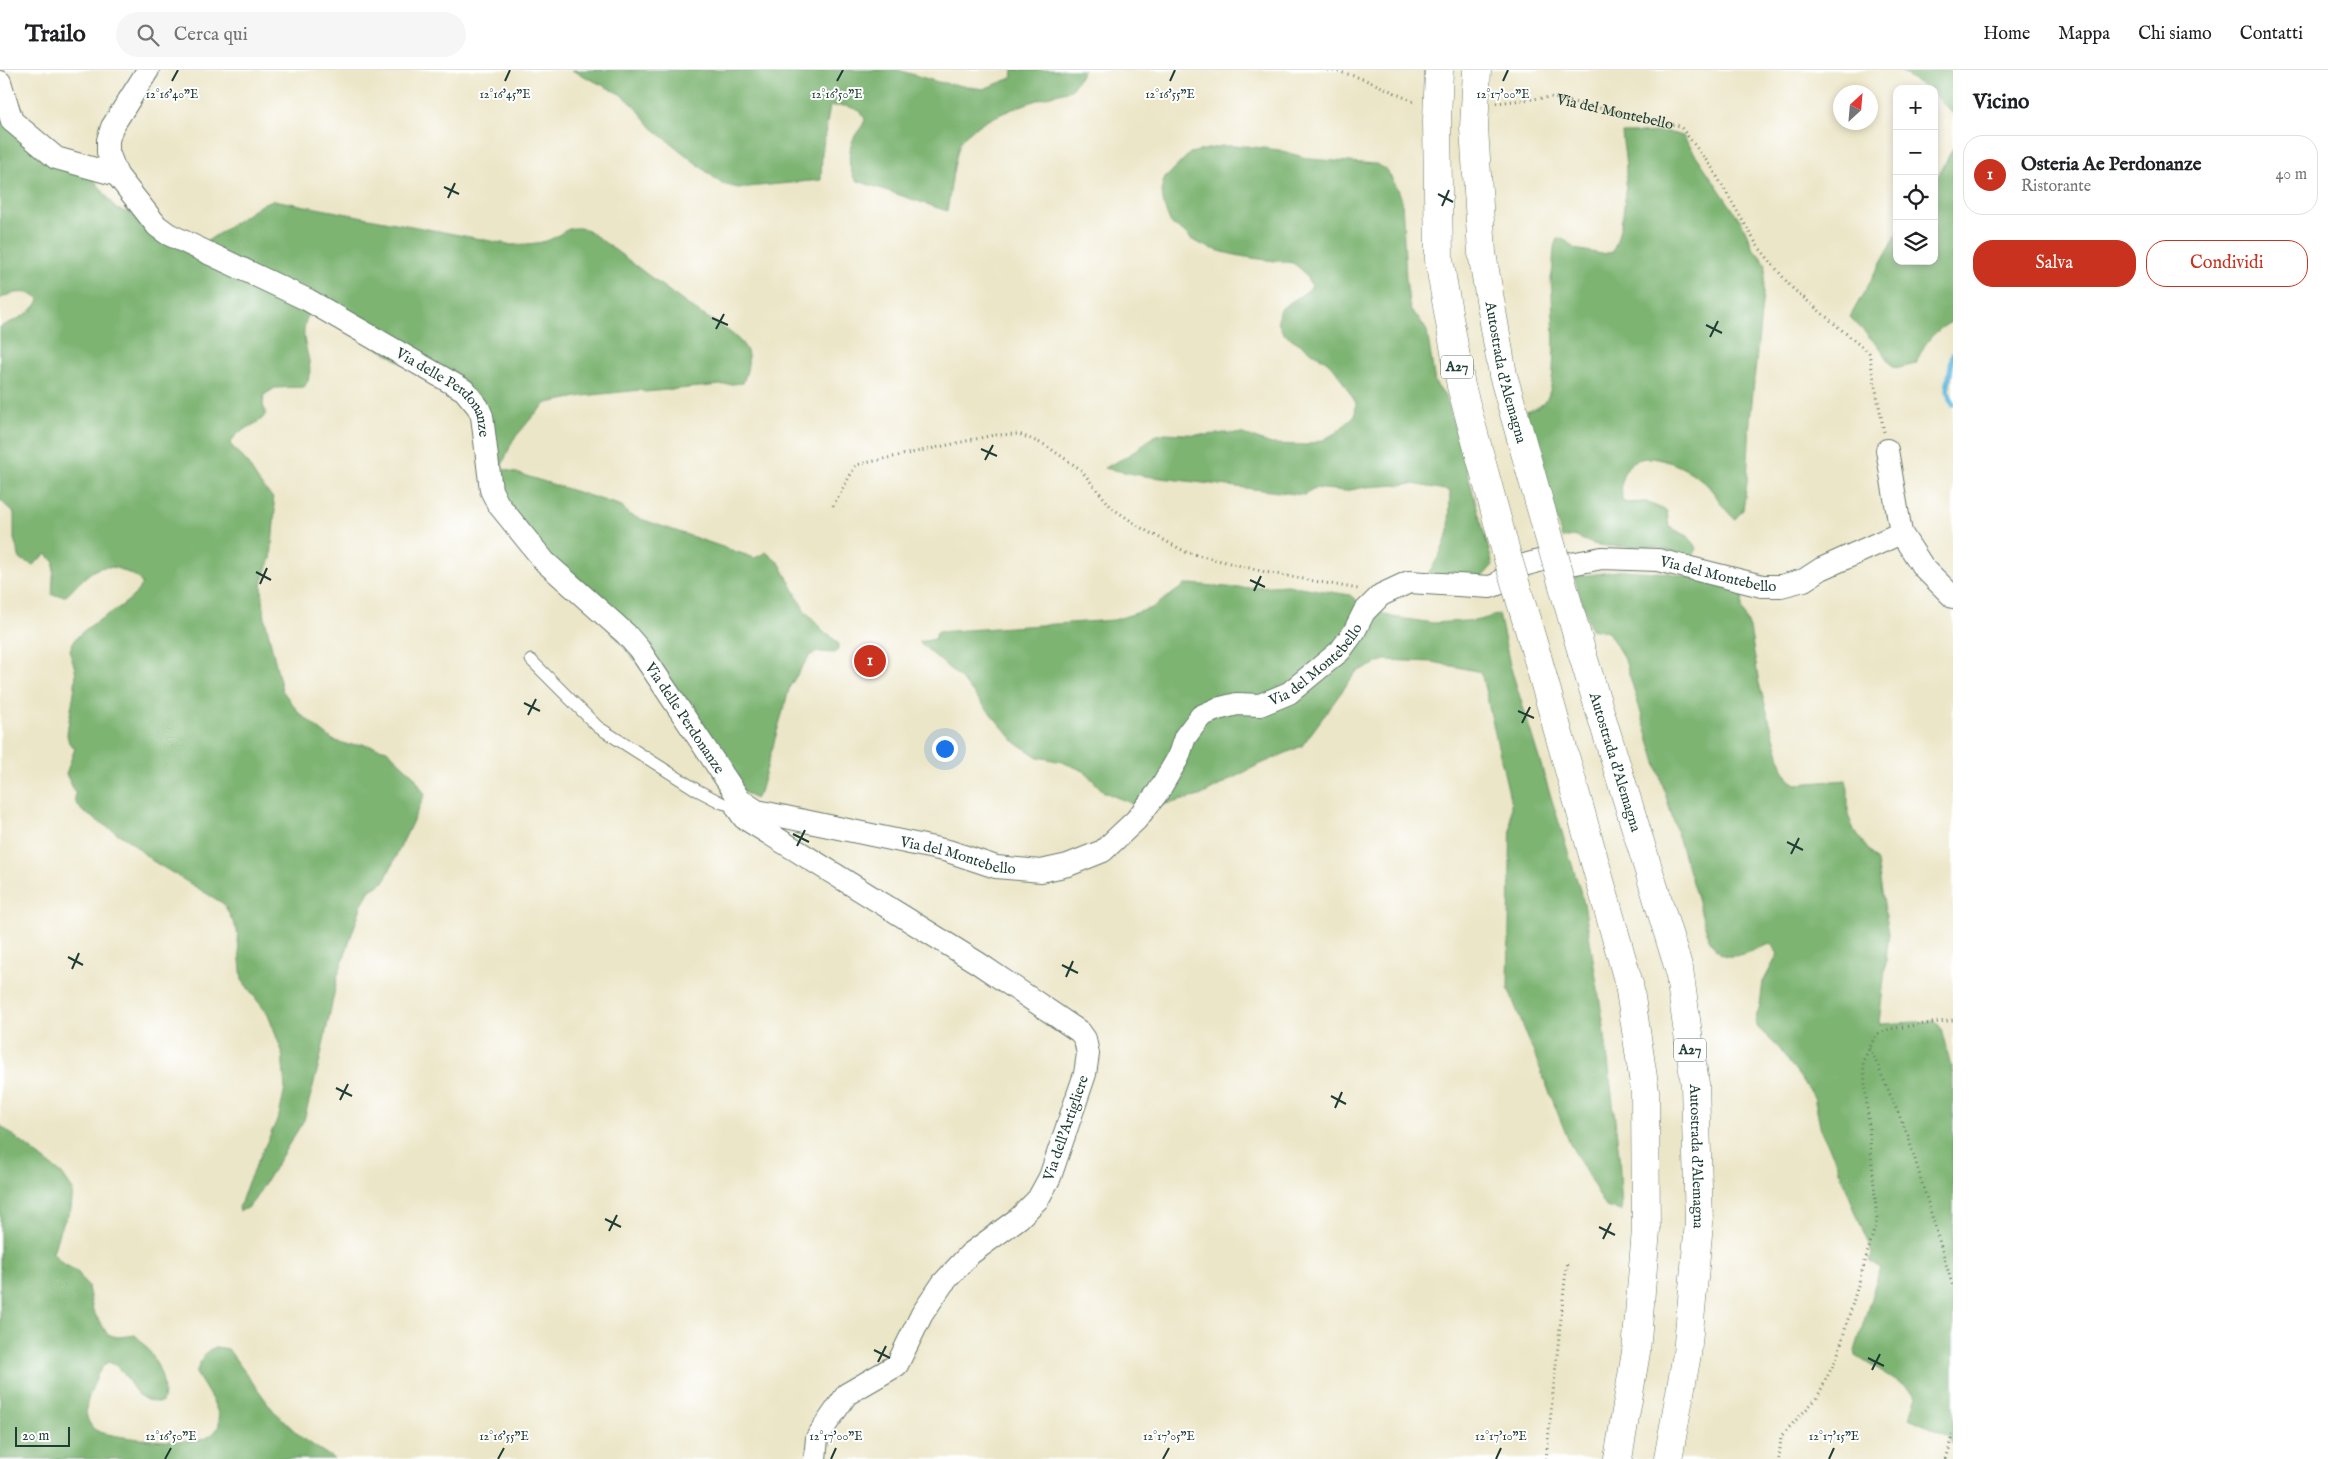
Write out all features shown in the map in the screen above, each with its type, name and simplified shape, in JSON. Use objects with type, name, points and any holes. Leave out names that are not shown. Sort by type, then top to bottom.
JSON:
[{"type":"highway","name":"A27","points":[[1438,70],[1439,260],[1460,386],[1629,984],[1645,1091],[1646,1230],[1636,1352],[1618,1459]]},
{"type":"highway","name":"Autostrada d'Alemagna","points":[[1477,70],[1474,128],[1482,253],[1502,376],[1582,653],[1679,969],[1694,1084],[1699,1223],[1688,1354],[1668,1459]]},
{"type":"street","name":"Via delle Perdonanze","points":[[148,70],[112,127],[108,140],[108,152],[117,175],[148,217],[168,234],[308,300],[451,381],[471,396],[482,416],[491,490],[498,504],[545,562],[626,634],[639,649],[739,804]]},
{"type":"street","points":[[0,82],[12,121],[56,158],[117,175]]},
{"type":"street","points":[[1887,450],[1901,533],[1923,567],[1953,597]]},
{"type":"street","name":"Via del Montebello","points":[[739,804],[758,811],[948,851],[996,867],[1041,871],[1068,865],[1103,851],[1136,820],[1158,792],[1178,758],[1185,737],[1200,716],[1237,704],[1260,705],[1289,693],[1340,651],[1354,632],[1364,612],[1381,595],[1409,582],[1490,587],[1498,584],[1513,568],[1550,558],[1571,564],[1602,558],[1658,560],[1762,586],[1781,586],[1804,580],[1821,569],[1901,533]]},
{"type":"street","name":"Via dell'Artigliere","points":[[739,804],[744,818],[978,963],[1080,1032],[1085,1039],[1088,1054],[1085,1074],[1050,1177],[1038,1199],[1019,1218],[970,1254],[943,1283],[922,1314],[897,1364],[847,1394],[817,1438],[815,1459]]},
{"type":"lane","points":[[531,660],[598,727],[697,790],[722,803],[739,804]]},
{"type":"path","name":"Via del Montebello","points":[[1550,97],[1680,126],[1712,168],[1757,246],[1791,288],[1869,353],[1887,450]]},
{"type":"path","points":[[833,506],[856,465],[994,435],[1019,434],[1044,445],[1080,469],[1112,508],[1143,529],[1186,552],[1265,572],[1369,590],[1381,595]]},
{"type":"path","points":[[1779,1459],[1781,1436],[1818,1398],[1837,1358],[1877,1220],[1863,1061],[1876,1035],[1889,1029],[1953,1020]]},
{"type":"path","points":[[1870,1048],[1908,1136],[1953,1287]]},
{"type":"path","points":[[1546,1459],[1567,1261]]},
{"type":"path","points":[[1946,1459],[1953,1431]]},
{"type":"green space","points":[[572,70],[898,70],[938,82],[983,89],[1012,78],[1013,70],[1084,70],[1071,90],[1010,110],[977,126],[966,135],[960,143],[958,151],[947,211],[855,180],[851,170],[850,153],[852,141],[865,119],[860,111],[847,106],[830,106],[822,152],[821,180],[738,188],[722,184],[652,128],[635,106],[622,95]]},
{"type":"green space","points":[[1899,70],[1953,70],[1953,114],[1938,98],[1938,85],[1921,85]]},
{"type":"green space","points":[[0,118],[90,174],[116,209],[134,214],[310,305],[304,336],[310,373],[304,387],[275,388],[264,395],[263,405],[266,413],[263,418],[238,433],[230,444],[246,461],[261,485],[273,498],[275,510],[271,559],[263,579],[262,590],[265,619],[282,690],[299,713],[333,740],[349,745],[363,744],[387,750],[414,776],[425,795],[384,882],[370,890],[362,904],[338,975],[319,1064],[304,1120],[255,1199],[248,1208],[240,1211],[239,1208],[248,1182],[279,1116],[285,1089],[282,1051],[268,1015],[242,980],[237,930],[224,904],[151,860],[131,842],[82,811],[75,801],[75,792],[66,774],[75,748],[69,743],[67,735],[76,676],[70,653],[71,647],[84,631],[126,602],[142,584],[131,574],[116,568],[107,567],[99,568],[92,572],[66,596],[52,595],[54,561],[46,554],[33,565],[20,559],[14,539],[14,513],[0,500],[0,327],[28,312],[37,304],[39,299],[31,294],[20,293],[0,299]]},
{"type":"green space","points":[[1667,132],[1683,136],[1742,223],[1753,248],[1766,264],[1743,510],[1735,519],[1703,481],[1675,464],[1663,460],[1641,459],[1632,463],[1622,478],[1622,501],[1627,503],[1646,502],[1667,511],[1669,527],[1688,536],[1697,548],[1693,556],[1653,547],[1593,544],[1574,536],[1562,538],[1526,411],[1542,404],[1550,391],[1554,360],[1551,278],[1554,248],[1557,239],[1563,238],[1575,249],[1602,254],[1613,252],[1621,223],[1626,192],[1626,167],[1622,133]]},
{"type":"green space","points":[[1222,146],[1247,146],[1279,150],[1310,159],[1376,164],[1386,169],[1398,189],[1402,200],[1406,279],[1410,310],[1418,317],[1427,331],[1435,383],[1447,399],[1493,565],[1480,579],[1423,582],[1439,556],[1449,532],[1450,491],[1413,484],[1366,487],[1345,491],[1314,488],[1304,495],[1144,476],[1104,468],[1128,456],[1154,436],[1165,433],[1243,434],[1271,444],[1306,445],[1323,440],[1337,432],[1355,415],[1356,403],[1335,369],[1283,333],[1278,322],[1279,311],[1312,286],[1302,270],[1293,263],[1244,257],[1209,248],[1194,241],[1171,224],[1162,195],[1165,178],[1190,153]]},
{"type":"green space","points":[[1953,148],[1953,321],[1934,334],[1922,350],[1916,364],[1899,368],[1893,367],[1882,350],[1850,317],[1893,241],[1893,265],[1938,265],[1938,176]]},
{"type":"green space","points":[[274,200],[512,245],[545,241],[574,228],[586,229],[688,305],[726,329],[739,340],[748,354],[747,369],[743,383],[645,392],[640,390],[583,396],[547,403],[533,416],[513,440],[499,472],[481,412],[206,242],[264,203]]},
{"type":"green space","points":[[504,469],[622,506],[628,514],[635,517],[755,558],[766,552],[780,564],[805,611],[825,634],[829,634],[838,643],[838,650],[834,653],[819,652],[810,655],[790,686],[760,792],[755,799],[739,789],[552,558],[504,503],[501,480]]},
{"type":"green space","points":[[1624,570],[1670,573],[1743,589],[1742,609],[1750,628],[1759,683],[1783,769],[1789,779],[1796,784],[1846,780],[1848,815],[1854,830],[1877,862],[1889,933],[1879,1024],[1935,1021],[1941,1028],[1953,1075],[1953,1445],[1948,1436],[1909,1418],[1917,1396],[1915,1393],[1856,1356],[1855,1351],[1880,1268],[1870,1260],[1872,1253],[1833,1155],[1821,1131],[1814,1097],[1779,1048],[1759,1029],[1755,1021],[1760,1005],[1763,982],[1778,954],[1771,944],[1737,956],[1724,955],[1718,952],[1709,939],[1625,660],[1608,632],[1591,629],[1574,577]]},
{"type":"green space","points":[[1185,585],[1239,588],[1287,585],[1350,595],[1362,605],[1392,617],[1433,623],[1480,620],[1499,614],[1510,665],[1584,903],[1604,1027],[1619,1154],[1622,1211],[1606,1207],[1570,1144],[1508,988],[1511,803],[1481,672],[1433,662],[1385,660],[1356,672],[1302,746],[1254,767],[1200,796],[1145,809],[1104,792],[1084,771],[1062,762],[1038,757],[1016,743],[960,678],[919,642],[935,639],[937,632],[1114,620],[1152,608]]},
{"type":"green space","points":[[0,1125],[62,1174],[73,1190],[71,1209],[60,1229],[53,1253],[62,1263],[77,1271],[88,1287],[93,1311],[108,1335],[119,1337],[135,1335],[147,1348],[158,1365],[163,1384],[164,1394],[162,1402],[142,1398],[122,1371],[116,1366],[108,1362],[101,1369],[87,1404],[86,1413],[88,1421],[94,1429],[129,1438],[165,1441],[195,1441],[211,1435],[219,1424],[218,1412],[196,1373],[206,1352],[210,1349],[221,1348],[228,1349],[273,1410],[302,1438],[334,1459],[0,1459]]},
{"type":"waterway","points":[[1953,354],[1947,390],[1953,404]]},
{"type":"place","name":"Osteria Ae Perdonanze","points":[[870,661]]}]
